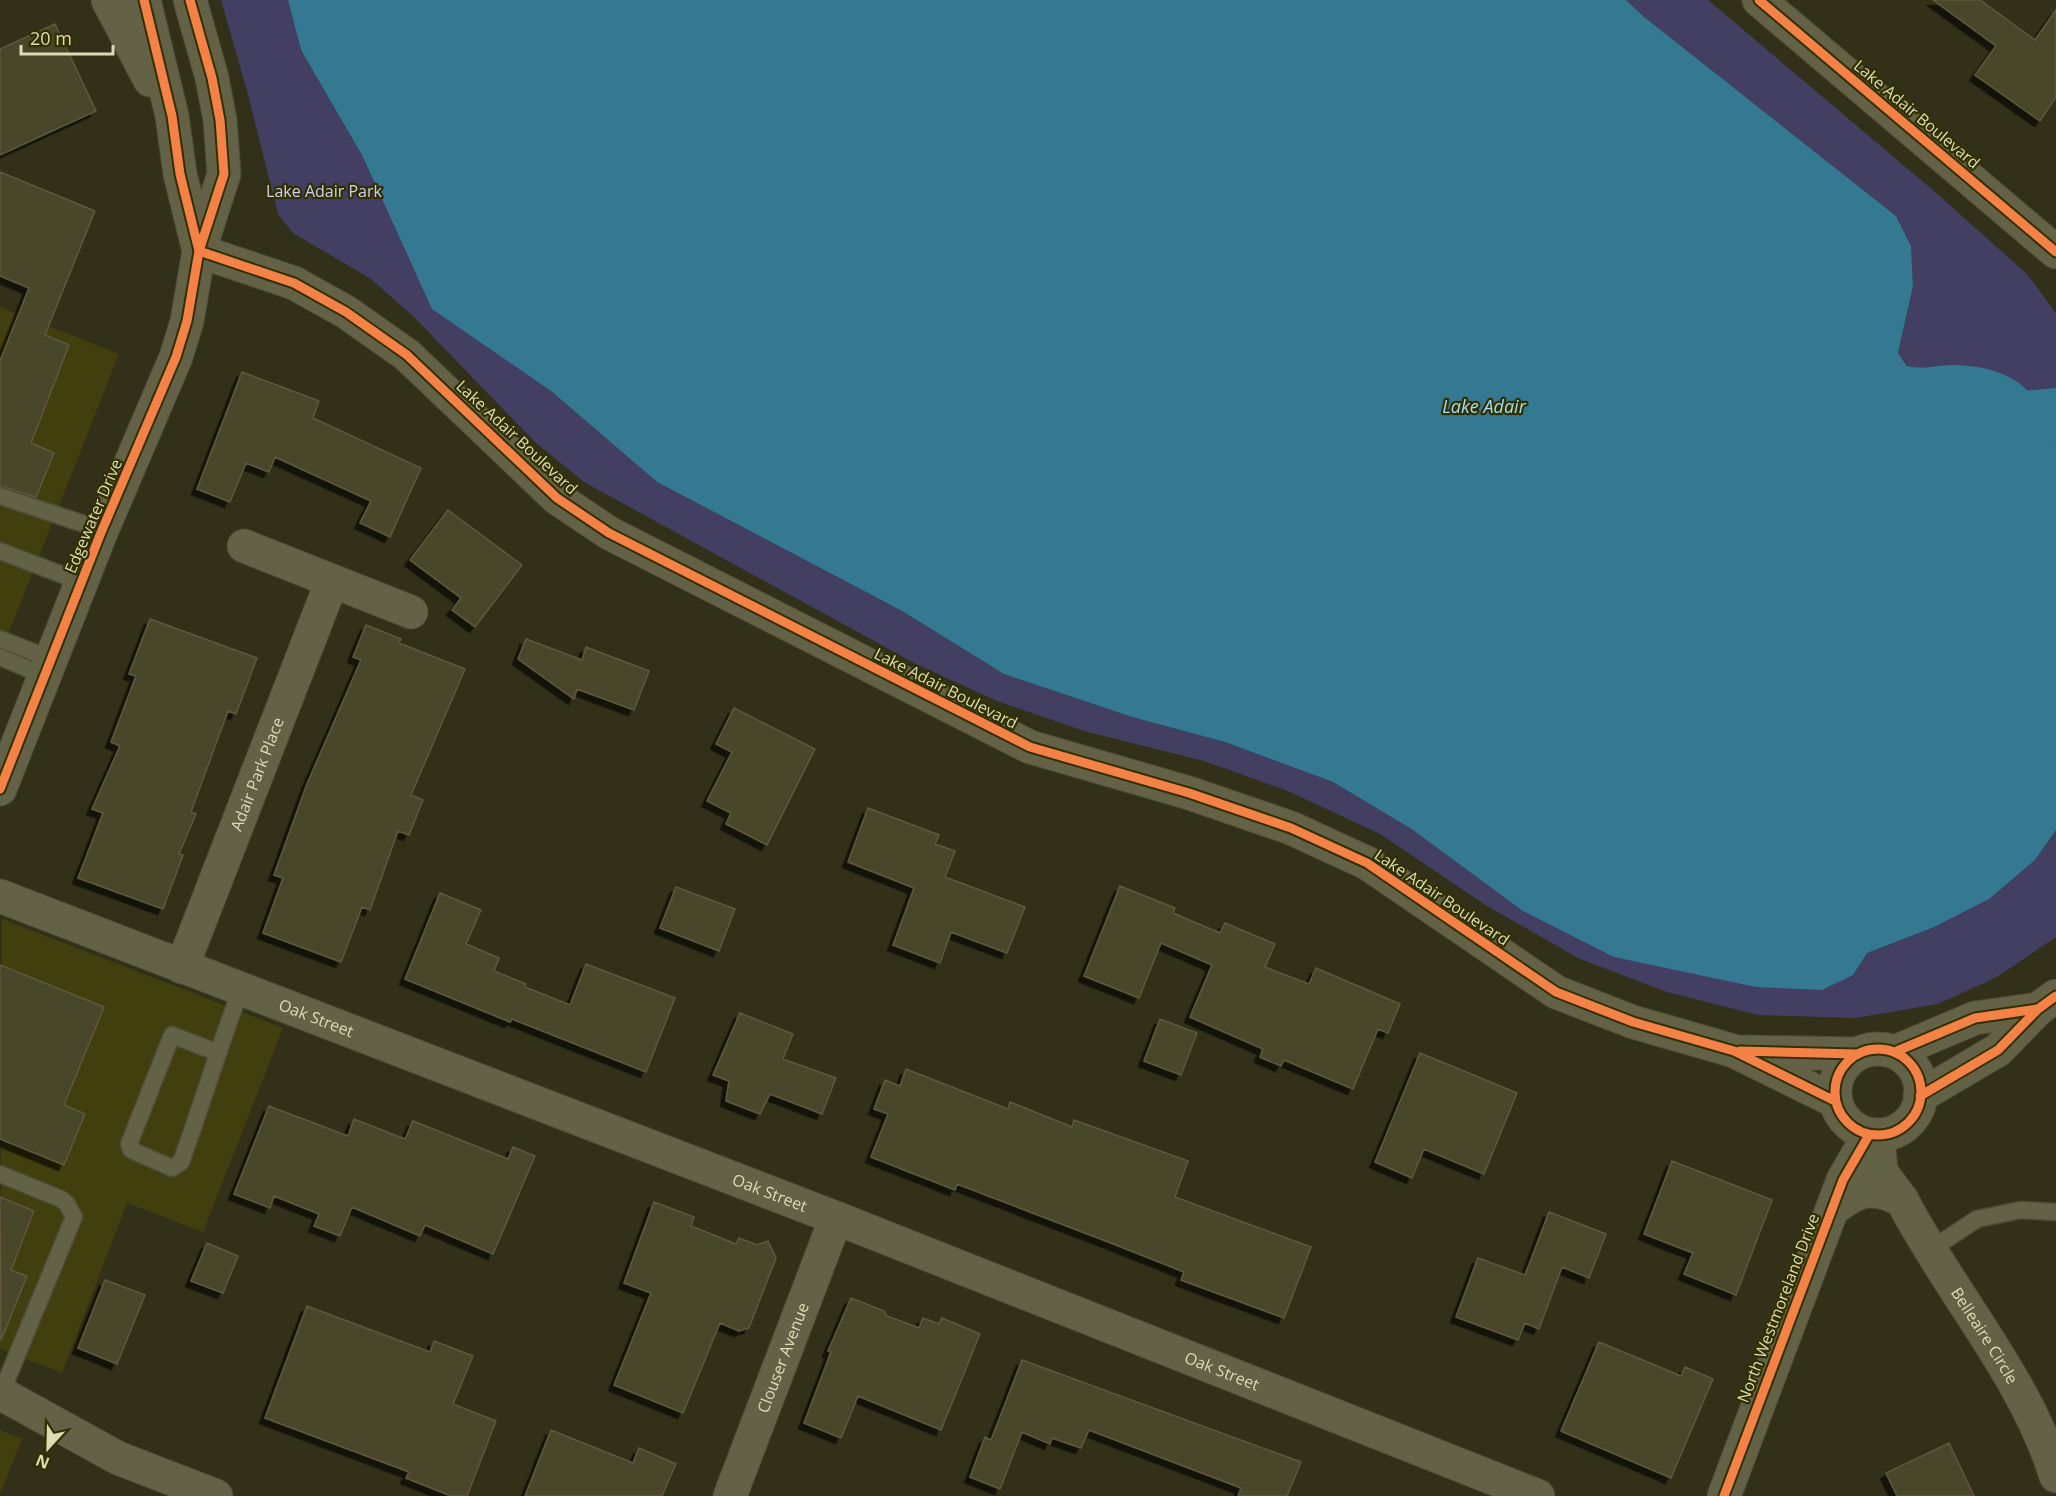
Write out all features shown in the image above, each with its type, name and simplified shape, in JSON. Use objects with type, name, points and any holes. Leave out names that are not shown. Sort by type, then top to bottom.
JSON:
[{"type":"street","points":[[108,0],[174,123]]},
{"type":"street","name":"Edgewater Drive","points":[[144,0],[174,123],[180,174],[199,251]]},
{"type":"street","name":"Edgewater Drive","points":[[0,787],[102,530],[176,357],[189,310],[199,251],[224,174],[220,120],[212,78],[190,0]]},
{"type":"street","name":"Lake Adair Boulevard","points":[[1759,0],[2056,252]]},
{"type":"street","name":"Lake Adair Boulevard","points":[[199,251],[294,284],[346,312],[407,355],[557,498],[609,533],[1030,747],[1189,792],[1291,828],[1367,863],[1556,992],[1633,1022],[1734,1051],[1866,1125]]},
{"type":"street","points":[[244,546],[411,612]]},
{"type":"street","name":"Adair Park Place","points":[[182,967],[332,581]]},
{"type":"street","name":"Oak Street","points":[[0,896],[836,1218],[1538,1496]]},
{"type":"street","points":[[1837,1195],[1848,1196],[1865,1190],[1885,1192],[1902,1200],[1905,1170],[1866,1125],[1836,1083],[1843,1066],[1856,1054],[1869,1049],[1897,1051],[1975,1018],[2047,1003]]},
{"type":"street","points":[[1920,1096],[1998,1050],[2047,1003]]},
{"type":"street","name":"Lake Adair Boulevard","points":[[1734,1051],[1856,1054]]},
{"type":"street","points":[[1866,1125],[1917,1109],[1920,1096],[1919,1079],[1911,1063],[1897,1051]]},
{"type":"street","name":"North Westmoreland Drive","points":[[1724,1496],[1837,1195],[1866,1125]]},
{"type":"street","name":"Belleaire Circle","points":[[1902,1200],[1930,1250],[2013,1383],[2047,1447],[2056,1476]]},
{"type":"street","name":"Clouser Avenue","points":[[730,1496],[836,1218]]},
{"type":"street","points":[[0,1394],[118,1458],[216,1496]]},
{"type":"lane","points":[[0,496],[102,530]]},
{"type":"lane","points":[[0,551],[81,582]]},
{"type":"lane","points":[[0,639],[48,667]]},
{"type":"lane","points":[[0,657],[48,667]]},
{"type":"lane","points":[[216,1052],[172,1035],[129,1144],[131,1150],[172,1168],[181,1162],[213,1072],[216,1052],[241,989]]},
{"type":"lane","points":[[0,1174],[61,1199],[67,1204],[74,1217],[0,1394]]},
{"type":"lane","points":[[1930,1250],[1977,1219],[2021,1210],[2056,1212]]},
{"type":"shaded area","points":[[0,307],[119,354],[0,655]]},
{"type":"shaded area","points":[[2,919],[283,1028],[203,1232],[127,1203],[62,1373],[0,1349]]},
{"type":"shaded area","points":[[0,1430],[22,1439],[0,1494]]},
{"type":"green space","name":"Lake Adair Park","points":[[221,0],[288,0],[301,50],[363,157],[551,391],[657,482],[902,611],[1004,674],[1132,717],[1225,742],[1333,782],[1413,830],[1853,975],[1867,953],[1932,928],[2035,860],[2056,830],[2056,937],[1997,977],[1938,1004],[1855,1018],[1758,1015],[1667,992],[1580,959],[1487,906],[1380,834],[1288,791],[1204,761],[1084,731],[997,701],[916,664],[584,482],[536,443],[414,317],[371,279],[293,233],[278,214]]},
{"type":"green space","points":[[1626,0],[1708,0],[1934,191],[2027,274],[2056,313],[2056,446],[2048,417],[1951,365],[1925,370],[1908,366],[1898,353],[1913,286],[1911,246],[1896,216],[1643,16]]},
{"type":"water","name":"Lake Adair","points":[[288,0],[1626,0],[1643,16],[1896,216],[1911,246],[1913,286],[1898,353],[1907,366],[1953,365],[1992,370],[2008,376],[2021,385],[2042,410],[2056,446],[2056,830],[2035,860],[1989,899],[1932,928],[1867,953],[1853,975],[1822,990],[1756,987],[1614,957],[1523,911],[1413,830],[1333,782],[1225,742],[1132,717],[1004,674],[902,611],[657,482],[551,391],[432,309],[363,157],[301,50]]},
{"type":"building","points":[[1933,0],[1980,0],[2035,40],[2056,10],[2056,97],[2040,121],[1975,75],[1996,46]]},
{"type":"building","points":[[55,24],[96,111],[0,155],[0,49]]},
{"type":"building","points":[[0,172],[95,211],[45,335],[69,345],[31,443],[54,453],[36,497],[0,486],[0,361],[29,288],[0,276]]},
{"type":"building","points":[[242,372],[319,401],[313,418],[421,468],[390,537],[360,523],[371,501],[275,457],[269,472],[246,463],[230,502],[197,489]]},
{"type":"building","points":[[448,510],[522,565],[475,627],[452,610],[461,598],[410,560]]},
{"type":"building","points":[[150,619],[257,658],[236,714],[228,711],[191,812],[196,814],[179,854],[183,855],[163,909],[78,878],[103,813],[92,809],[120,746],[111,742],[136,676],[129,674]]},
{"type":"building","points":[[366,625],[401,639],[399,643],[465,669],[411,795],[423,800],[409,835],[398,831],[370,910],[362,907],[341,962],[263,933],[283,878],[274,875],[307,784],[361,660],[353,657]]},
{"type":"building","points":[[526,639],[582,660],[586,647],[649,671],[634,710],[577,689],[574,699],[518,659]]},
{"type":"building","points":[[734,708],[815,749],[767,845],[726,824],[731,813],[707,801],[732,752],[716,744]]},
{"type":"building","points":[[868,808],[939,835],[935,844],[955,851],[945,877],[1025,907],[1007,953],[951,932],[940,963],[893,945],[914,888],[848,862]]},
{"type":"building","points":[[1120,886],[1175,908],[1173,913],[1220,933],[1225,923],[1275,944],[1265,967],[1309,984],[1316,968],[1400,1004],[1388,1033],[1378,1029],[1353,1089],[1284,1060],[1281,1066],[1260,1057],[1263,1049],[1190,1017],[1212,965],[1161,943],[1139,998],[1084,976]]},
{"type":"building","points":[[676,887],[735,909],[719,951],[660,928]]},
{"type":"building","points":[[440,893],[481,910],[466,944],[499,958],[494,971],[526,984],[525,987],[570,1005],[586,964],[675,998],[646,1072],[512,1019],[510,1022],[405,979]]},
{"type":"building","points":[[0,965],[104,1007],[64,1105],[85,1114],[64,1165],[0,1139]]},
{"type":"building","points":[[740,1013],[793,1034],[783,1059],[836,1078],[822,1114],[770,1094],[760,1114],[726,1101],[729,1081],[713,1075]]},
{"type":"building","points":[[1160,1019],[1197,1033],[1181,1075],[1144,1061]]},
{"type":"building","points":[[1420,1053],[1517,1093],[1484,1174],[1424,1149],[1412,1178],[1375,1162]]},
{"type":"building","points":[[906,1069],[1008,1109],[1010,1102],[1072,1127],[1074,1120],[1188,1161],[1175,1197],[1311,1247],[1284,1318],[1181,1280],[1184,1272],[1111,1243],[957,1184],[955,1190],[871,1157],[888,1114],[874,1109],[885,1080],[900,1086]]},
{"type":"building","points":[[269,1106],[348,1136],[354,1119],[405,1139],[413,1121],[508,1159],[513,1147],[535,1156],[493,1254],[425,1225],[420,1236],[352,1207],[340,1236],[314,1226],[319,1214],[274,1196],[270,1208],[234,1194]]},
{"type":"building","points":[[1672,1161],[1772,1200],[1736,1295],[1684,1274],[1693,1253],[1644,1234]]},
{"type":"building","points":[[0,1197],[34,1211],[11,1270],[27,1276],[1,1340]]},
{"type":"building","points":[[654,1202],[694,1217],[691,1226],[736,1244],[739,1238],[757,1245],[768,1241],[776,1258],[749,1328],[739,1331],[720,1323],[683,1413],[614,1385],[651,1293],[624,1283]]},
{"type":"building","points":[[1549,1212],[1606,1234],[1589,1278],[1562,1267],[1539,1329],[1525,1323],[1518,1340],[1456,1317],[1478,1258],[1525,1275]]},
{"type":"building","points":[[207,1243],[238,1256],[223,1293],[191,1281]]},
{"type":"building","points":[[105,1280],[145,1295],[117,1364],[78,1348]]},
{"type":"building","points":[[851,1298],[884,1311],[887,1316],[919,1328],[923,1318],[939,1324],[942,1318],[980,1334],[941,1430],[858,1396],[841,1438],[804,1423],[831,1352],[828,1351]]},
{"type":"building","points":[[307,1306],[430,1352],[434,1341],[473,1356],[453,1404],[496,1421],[467,1496],[451,1496],[406,1478],[409,1472],[265,1418]]},
{"type":"building","points":[[1599,1342],[1681,1376],[1685,1367],[1713,1379],[1671,1478],[1561,1431]]},
{"type":"building","points":[[1022,1360],[1301,1462],[1287,1496],[1238,1496],[1241,1488],[1089,1430],[1081,1448],[1052,1438],[1050,1444],[1022,1432],[1000,1489],[970,1477],[985,1437],[991,1440]]},
{"type":"building","points":[[551,1430],[633,1463],[639,1448],[676,1464],[662,1496],[525,1496]]},
{"type":"building","points":[[1949,1443],[1974,1496],[1897,1496],[1886,1473]]},
{"type":"waterway","points":[[1973,424],[2056,416]]},
{"type":"cycle path","points":[[144,0],[172,116],[180,174],[199,251]]},
{"type":"cycle path","points":[[0,789],[100,535],[176,357],[187,321],[199,251],[224,174],[220,120],[212,78],[190,0]]},
{"type":"cycle path","points":[[1759,0],[2056,252]]},
{"type":"cycle path","points":[[199,251],[294,283],[346,312],[407,355],[557,498],[609,533],[1030,747],[1189,793],[1291,828],[1367,863],[1556,992],[1633,1022],[1734,1051],[1835,1101]]},
{"type":"cycle path","points":[[1920,1096],[1998,1050],[2038,1009],[2056,996]]},
{"type":"cycle path","points":[[1897,1051],[1975,1018],[2038,1009]]},
{"type":"cycle path","points":[[1878,1049],[1902,1056],[1914,1068],[1921,1092],[1914,1116],[1902,1128],[1878,1135],[1854,1128],[1842,1116],[1835,1092],[1842,1068],[1854,1056],[1878,1049]]},
{"type":"cycle path","points":[[1740,1051],[1856,1054]]},
{"type":"cycle path","points":[[1724,1496],[1843,1180],[1869,1135]]}]
